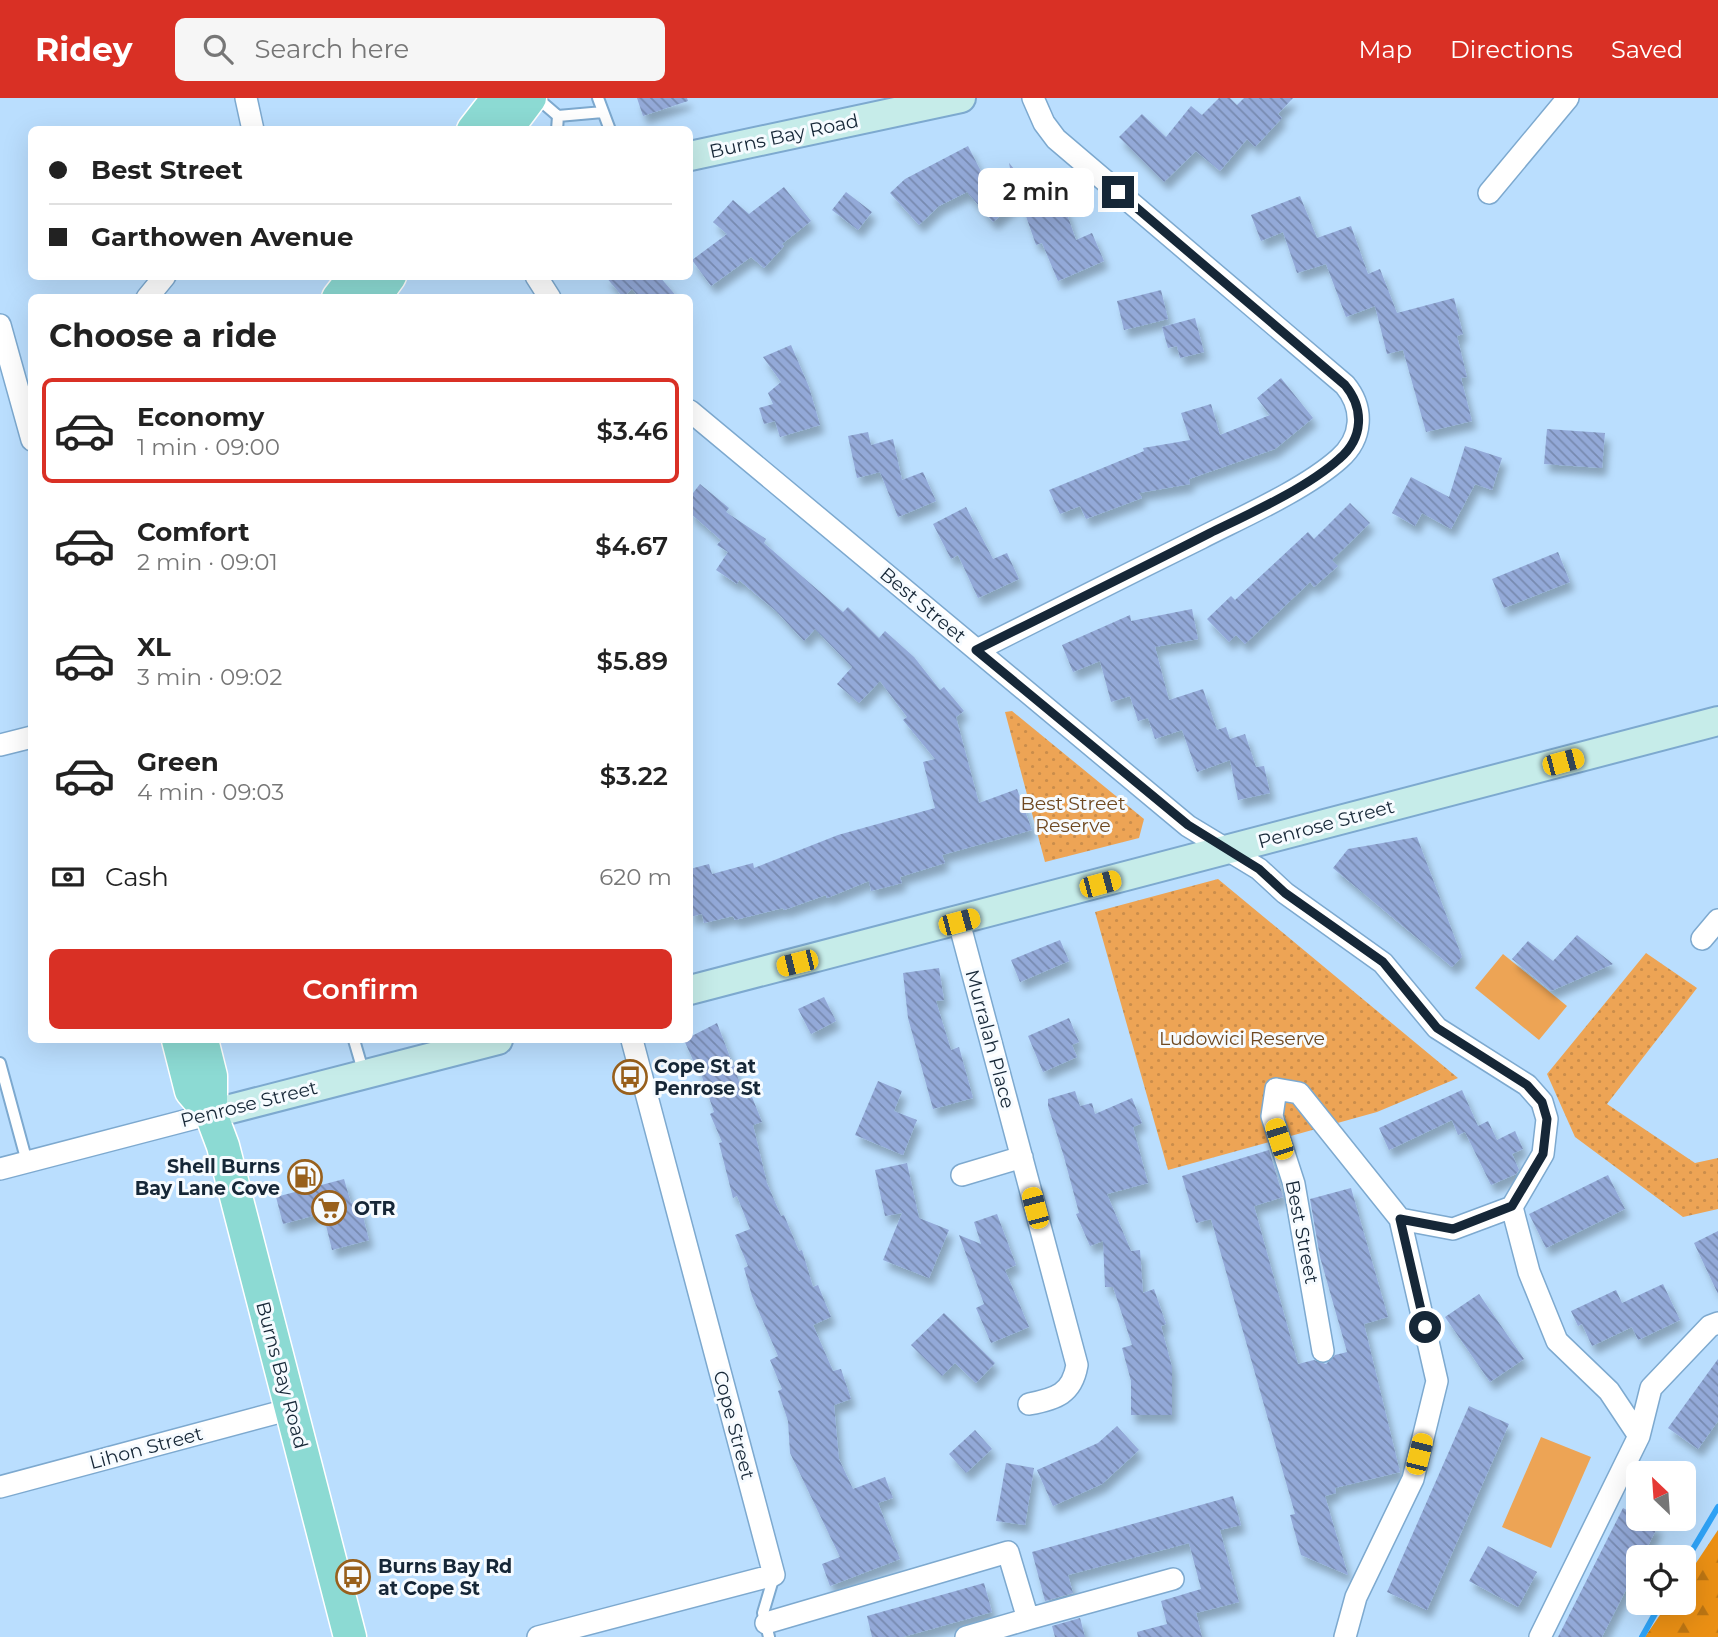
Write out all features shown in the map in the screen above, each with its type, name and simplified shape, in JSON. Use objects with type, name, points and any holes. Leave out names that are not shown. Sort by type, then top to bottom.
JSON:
[{"type":"main road","points":[[476,126],[498,98]]},
{"type":"main road","points":[[509,126],[530,98]]},
{"type":"main road","name":"Burns Bay Road","points":[[693,155],[961,98]]},
{"type":"main road","points":[[350,294],[378,285]]},
{"type":"main road","name":"Penrose Street","points":[[693,989],[959,922],[1718,721]]},
{"type":"main road","name":"Burns Bay Road","points":[[179,1043],[191,1091],[211,1114],[223,1146],[350,1637]]},
{"type":"main road","name":"Burns Bay Road","points":[[203,1043],[211,1076],[211,1114]]},
{"type":"main road","name":"Penrose Street","points":[[211,1114],[486,1043]]},
{"type":"street","points":[[246,98],[252,126]]},
{"type":"street","points":[[976,650],[1269,504],[1341,459],[1354,438],[1361,418],[1357,399],[1345,385],[1056,139],[1044,123],[1033,98]]},
{"type":"street","points":[[1489,193],[1568,98]]},
{"type":"street","points":[[0,325],[28,425]]},
{"type":"street","name":"Best Street","points":[[693,420],[1188,825],[1259,869],[1285,893],[1383,962],[1437,1028],[1527,1085],[1542,1102],[1547,1119],[1543,1154],[1512,1206]]},
{"type":"street","points":[[0,745],[28,738]]},
{"type":"street","points":[[1702,939],[1718,920]]},
{"type":"street","name":"Murralah Place","points":[[959,922],[1077,1365],[1075,1380],[1067,1392],[1050,1400],[1029,1404]]},
{"type":"street","name":"Cope Street","points":[[633,1043],[774,1575]]},
{"type":"street","name":"Best Street","points":[[1323,1350],[1294,1184],[1272,1116],[1276,1089],[1299,1093],[1400,1219],[1437,1381],[1413,1479],[1356,1597],[1345,1637]]},
{"type":"street","name":"Penrose Street","points":[[0,1169],[211,1114]]},
{"type":"street","points":[[962,1175],[1021,1157]]},
{"type":"street","points":[[1400,1219],[1453,1229],[1512,1206],[1529,1272],[1557,1341],[1609,1391],[1639,1437]]},
{"type":"street","points":[[1540,1637],[1639,1437],[1651,1388],[1710,1326],[1718,1323]]},
{"type":"street","name":"Lihon Street","points":[[0,1487],[291,1409]]},
{"type":"street","points":[[768,1630],[1008,1552],[1028,1619]]},
{"type":"street","points":[[538,1637],[774,1575]]},
{"type":"street","points":[[966,1637],[1173,1579]]},
{"type":"lane","points":[[537,98],[558,116],[603,112]]},
{"type":"lane","points":[[598,98],[608,126]]},
{"type":"lane","points":[[557,126],[558,116]]},
{"type":"lane","points":[[355,1043],[364,1074]]},
{"type":"lane","points":[[0,1063],[27,1162]]},
{"type":"lane","points":[[768,1630],[763,1613],[774,1575]]},
{"type":"green space","name":"Best Street Reserve","points":[[1012,711],[1144,819],[1139,838],[1045,862],[1005,712]]},
{"type":"green space","name":"Ludowici Reserve","points":[[1218,879],[1458,1078],[1377,1112],[1168,1170],[1095,912]]},
{"type":"green space","points":[[1646,953],[1697,988],[1607,1104],[1695,1163],[1718,1158],[1718,1209],[1683,1217],[1575,1137],[1547,1074]]},
{"type":"green space","points":[[1503,954],[1567,1006],[1539,1040],[1475,988]]},
{"type":"green space","points":[[1541,1437],[1591,1457],[1551,1548],[1502,1527]]},
{"type":"green space","points":[[1718,1530],[1718,1637],[1645,1637],[1660,1615],[1696,1615],[1696,1563]]},
{"type":"building","points":[[637,98],[687,98],[688,101],[643,116]]},
{"type":"building","points":[[1219,98],[1230,98],[1237,105],[1244,98],[1293,98],[1278,114],[1282,118],[1255,147],[1247,139],[1220,171],[1196,151],[1164,182],[1119,137],[1142,114],[1166,137],[1191,106],[1202,115]]},
{"type":"building","points":[[968,146],[991,191],[1011,173],[1009,163],[1038,198],[1059,191],[1076,240],[1092,233],[1104,261],[1058,281],[1042,243],[1036,245],[1020,199],[993,222],[967,192],[939,206],[919,225],[890,193],[905,179]]},
{"type":"building","points":[[784,187],[811,221],[782,244],[784,246],[764,268],[751,257],[711,286],[693,259],[727,234],[713,222],[733,200],[749,214]]},
{"type":"building","points":[[846,192],[872,212],[858,230],[832,210]]},
{"type":"building","points":[[1300,196],[1317,238],[1351,226],[1368,274],[1380,269],[1397,313],[1454,298],[1463,334],[1457,336],[1467,377],[1461,378],[1472,421],[1426,432],[1403,350],[1387,354],[1375,306],[1346,317],[1326,264],[1297,273],[1283,232],[1261,241],[1251,215]]},
{"type":"building","points":[[608,280],[662,280],[675,294],[636,294],[632,289],[626,294],[620,294]]},
{"type":"building","points":[[1161,290],[1168,319],[1124,330],[1117,301]]},
{"type":"building","points":[[1195,318],[1204,352],[1180,358],[1177,346],[1168,348],[1162,327]]},
{"type":"building","points":[[791,345],[809,387],[820,425],[780,437],[775,421],[764,424],[759,408],[773,404],[768,393],[781,382],[763,357]]},
{"type":"building","points":[[1281,378],[1313,418],[1275,449],[1189,479],[1190,484],[1139,493],[1142,498],[1086,519],[1080,506],[1060,514],[1049,490],[1144,451],[1143,448],[1190,440],[1181,413],[1211,404],[1220,435],[1270,415],[1257,398]]},
{"type":"building","points":[[1547,429],[1605,433],[1602,468],[1544,464]]},
{"type":"building","points":[[868,432],[871,445],[893,439],[902,480],[923,472],[936,501],[898,517],[880,472],[857,478],[848,436]]},
{"type":"building","points":[[1465,446],[1502,458],[1492,490],[1475,484],[1451,529],[1422,513],[1415,526],[1392,513],[1411,477],[1449,497]]},
{"type":"building","points":[[700,484],[729,508],[726,512],[766,539],[764,543],[843,612],[848,607],[879,638],[885,631],[914,657],[940,690],[944,687],[964,711],[956,717],[979,803],[1017,789],[1032,830],[942,855],[945,863],[900,877],[902,883],[871,891],[869,881],[827,898],[826,895],[784,910],[783,908],[735,920],[733,916],[704,923],[702,914],[693,916],[693,868],[709,864],[712,874],[753,863],[754,868],[838,835],[935,808],[923,762],[935,759],[903,720],[907,717],[880,681],[859,703],[837,684],[852,667],[815,629],[804,641],[776,611],[739,580],[737,584],[716,570],[728,552],[717,545],[721,540],[693,516],[693,493]]},
{"type":"building","points":[[1350,503],[1370,523],[1332,560],[1338,566],[1314,587],[1310,582],[1245,644],[1236,635],[1229,642],[1207,619],[1231,596],[1235,600],[1308,532],[1314,539]]},
{"type":"building","points":[[966,507],[993,559],[1007,553],[1019,579],[978,598],[958,555],[951,559],[933,524]]},
{"type":"building","points":[[1558,552],[1570,582],[1504,608],[1492,579]]},
{"type":"building","points":[[1192,609],[1198,639],[1155,647],[1169,700],[1203,689],[1217,730],[1226,727],[1230,739],[1245,734],[1256,767],[1264,766],[1270,793],[1238,800],[1230,760],[1197,772],[1182,730],[1155,739],[1148,718],[1138,721],[1130,696],[1111,702],[1100,661],[1073,672],[1062,645],[1130,615],[1131,621]]},
{"type":"building","points":[[1417,837],[1462,957],[1452,967],[1333,868],[1348,849]]},
{"type":"building","points":[[1577,935],[1613,964],[1551,991],[1512,959],[1528,941],[1553,961]]},
{"type":"building","points":[[1060,940],[1069,961],[1020,982],[1011,960]]},
{"type":"building","points":[[939,968],[944,1000],[936,1001],[951,1050],[959,1047],[973,1098],[933,1109],[908,1018],[903,973]]},
{"type":"building","points":[[824,997],[836,1021],[811,1034],[798,1009]]},
{"type":"building","points":[[1069,1018],[1079,1042],[1072,1045],[1077,1057],[1043,1072],[1028,1036]]},
{"type":"building","points":[[717,1023],[746,1099],[752,1097],[762,1122],[753,1125],[767,1183],[799,1251],[802,1250],[813,1287],[818,1285],[831,1317],[813,1325],[833,1371],[841,1369],[851,1399],[834,1405],[839,1459],[853,1489],[885,1477],[893,1498],[878,1503],[900,1559],[830,1586],[822,1564],[840,1557],[790,1453],[788,1421],[778,1391],[782,1389],[770,1360],[778,1356],[752,1296],[744,1268],[748,1266],[735,1235],[750,1229],[737,1196],[733,1198],[719,1143],[722,1142],[710,1114],[714,1112],[699,1068],[697,1069],[685,1043],[693,1043],[693,1035]]},
{"type":"building","points":[[878,1081],[902,1091],[894,1111],[917,1120],[903,1155],[855,1135]]},
{"type":"building","points":[[1462,1090],[1478,1126],[1488,1121],[1497,1140],[1515,1131],[1523,1149],[1512,1154],[1519,1170],[1516,1174],[1491,1185],[1465,1132],[1458,1135],[1452,1120],[1389,1150],[1379,1128]]},
{"type":"building","points":[[1075,1091],[1080,1106],[1092,1103],[1095,1114],[1132,1098],[1142,1123],[1133,1127],[1148,1183],[1107,1194],[1131,1251],[1140,1250],[1143,1293],[1154,1289],[1166,1324],[1161,1326],[1172,1367],[1172,1415],[1131,1415],[1131,1381],[1122,1348],[1132,1345],[1113,1287],[1105,1287],[1103,1241],[1090,1246],[1076,1214],[1079,1213],[1048,1106],[1048,1099]]},
{"type":"building","points":[[1269,1150],[1283,1197],[1254,1206],[1298,1364],[1314,1360],[1326,1364],[1335,1355],[1347,1352],[1320,1257],[1310,1199],[1351,1188],[1388,1317],[1364,1324],[1400,1472],[1335,1488],[1336,1493],[1325,1496],[1348,1575],[1301,1555],[1290,1515],[1295,1514],[1211,1219],[1196,1223],[1182,1176]]},
{"type":"building","points":[[907,1163],[919,1218],[949,1230],[929,1278],[883,1260],[902,1213],[885,1216],[875,1170]]},
{"type":"building","points":[[1608,1175],[1625,1209],[1546,1248],[1529,1214]]},
{"type":"building","points":[[344,1179],[351,1203],[359,1201],[369,1240],[332,1250],[323,1213],[283,1224],[276,1197]]},
{"type":"building","points":[[997,1214],[1016,1265],[1005,1270],[1029,1327],[991,1343],[976,1308],[984,1304],[959,1235],[981,1244],[974,1222]]},
{"type":"building","points":[[1718,1231],[1718,1294],[1694,1243]]},
{"type":"building","points":[[1663,1284],[1680,1320],[1638,1340],[1632,1327],[1592,1346],[1582,1324],[1578,1326],[1571,1311],[1616,1290],[1622,1303]]},
{"type":"building","points":[[1479,1294],[1524,1359],[1490,1382],[1445,1317]]},
{"type":"building","points":[[944,1313],[995,1363],[976,1383],[955,1363],[942,1376],[911,1345]]},
{"type":"building","points":[[1718,1359],[1718,1421],[1698,1449],[1668,1428]]},
{"type":"building","points":[[1469,1406],[1509,1424],[1427,1610],[1387,1592]]},
{"type":"building","points":[[1117,1426],[1139,1450],[1102,1484],[1053,1506],[1037,1470],[1098,1443]]},
{"type":"building","points":[[975,1430],[992,1449],[966,1473],[949,1454]]},
{"type":"building","points":[[1006,1463],[1034,1468],[1025,1525],[996,1521]]},
{"type":"building","points":[[1233,1496],[1241,1525],[1220,1530],[1239,1602],[1196,1613],[1202,1637],[1138,1637],[1137,1632],[1167,1624],[1161,1601],[1201,1589],[1189,1543],[1068,1575],[1073,1593],[1045,1601],[1032,1552]]},
{"type":"building","points":[[1623,1508],[1626,1510],[1626,1531],[1656,1531],[1648,1545],[1626,1545],[1626,1590],[1602,1637],[1558,1637]]},
{"type":"building","points":[[1488,1546],[1537,1572],[1518,1607],[1469,1581]]},
{"type":"building","points":[[984,1583],[992,1612],[903,1637],[872,1637],[867,1616]]},
{"type":"building","points":[[1080,1618],[1085,1637],[1055,1637],[1052,1626]]},
{"type":"waterway","points":[[1695,1545],[1718,1507]]},
{"type":"waterway","points":[[1642,1637],[1654,1615]]},
{"type":"place","name":"Cope St at Penrose St","points":[[630,1077]]},
{"type":"place","name":"Shell Burns Bay Lane Cove","points":[[305,1177]]},
{"type":"place","name":"OTR","points":[[329,1208]]},
{"type":"place","name":"Burns Bay Rd at Cope St","points":[[353,1577]]},
{"type":"route","points":[[1118,192],[1345,385],[1357,399],[1361,418],[1354,438],[1341,459],[1269,504],[976,650],[1188,825],[1259,869],[1285,893],[1383,962],[1437,1028],[1527,1085],[1542,1102],[1547,1119],[1543,1154],[1512,1206],[1453,1229],[1400,1219],[1425,1327]]}]
